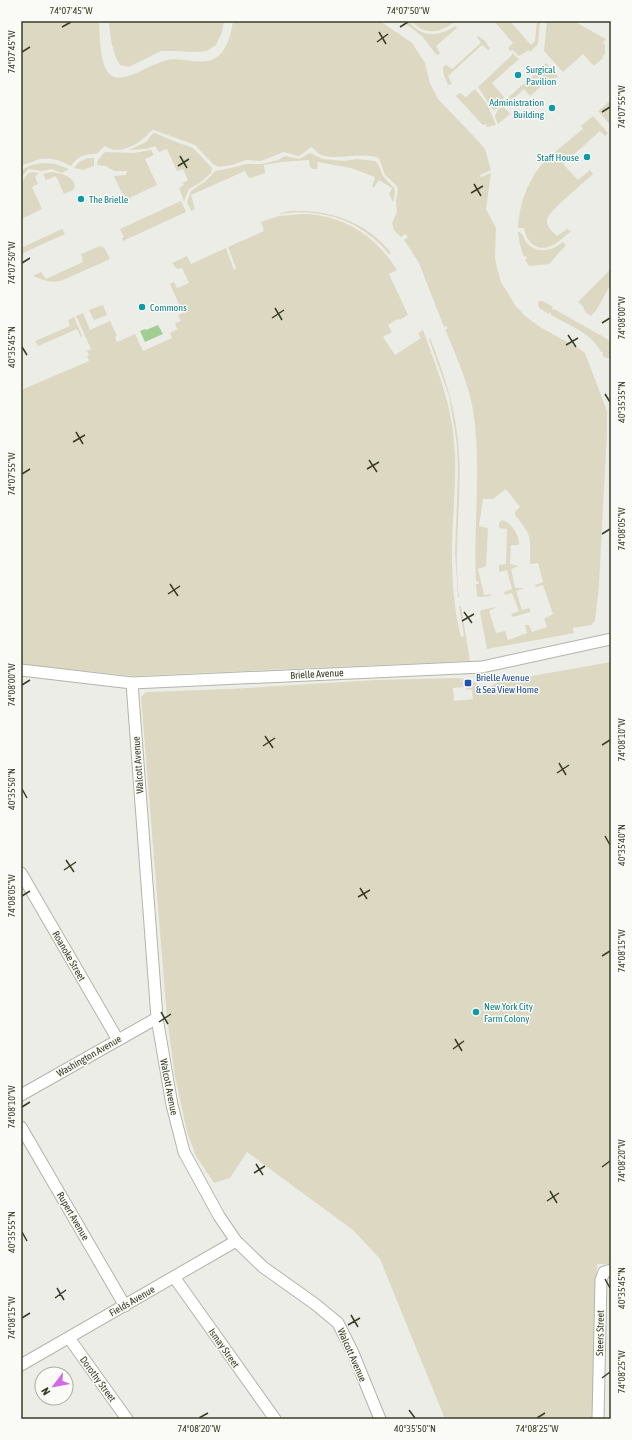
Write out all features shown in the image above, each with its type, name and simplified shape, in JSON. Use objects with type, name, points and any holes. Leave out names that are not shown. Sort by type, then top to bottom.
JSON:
[{"type":"street","name":"Brielle Avenue","points":[[21,670],[132,683],[482,667],[611,639]]},
{"type":"street","name":"Walcott Avenue","points":[[132,683],[157,1018],[172,1105],[184,1152],[220,1216],[236,1241],[263,1267],[315,1304],[338,1323],[353,1353],[380,1419]]},
{"type":"street","name":"Roanoke Street","points":[[21,873],[118,1040]]},
{"type":"street","name":"Washington Avenue","points":[[21,1095],[157,1018]]},
{"type":"street","name":"Rupert Avenue","points":[[21,1127],[125,1306]]},
{"type":"street","name":"Fields Avenue","points":[[23,1359],[69,1338],[236,1241]]},
{"type":"street","name":"Steers Street","points":[[598,1419],[601,1280],[608,1271]]},
{"type":"street","name":"Ismay Street","points":[[174,1277],[275,1419]]},
{"type":"street","name":"Dorothy Street","points":[[69,1338],[127,1419]]},
{"type":"shaded area","points":[[21,21],[99,21],[102,59],[108,72],[112,76],[117,77],[131,75],[170,60],[177,59],[198,62],[211,60],[221,54],[224,50],[230,36],[233,21],[380,21],[412,43],[425,63],[430,83],[438,99],[485,149],[491,170],[480,175],[481,177],[491,173],[486,209],[496,228],[495,257],[501,282],[515,305],[525,316],[540,327],[585,353],[607,412],[599,585],[595,621],[591,625],[573,628],[574,633],[487,649],[480,612],[481,610],[497,607],[489,611],[496,633],[505,631],[508,640],[527,633],[525,625],[529,625],[532,632],[547,627],[544,619],[553,614],[543,585],[536,587],[535,585],[543,582],[538,563],[530,564],[530,542],[528,533],[515,515],[515,512],[520,507],[506,489],[493,499],[483,499],[479,526],[488,529],[486,566],[478,569],[484,595],[492,594],[490,596],[477,596],[476,584],[479,584],[478,581],[476,581],[475,560],[477,453],[476,431],[471,400],[461,369],[445,329],[447,329],[447,326],[444,327],[419,263],[404,240],[408,237],[405,234],[401,237],[394,230],[392,223],[397,212],[396,201],[398,189],[396,185],[385,175],[379,158],[365,155],[328,157],[321,155],[311,147],[298,156],[284,152],[261,161],[246,160],[232,165],[218,167],[213,164],[195,145],[154,130],[130,147],[114,150],[105,146],[96,154],[88,154],[79,158],[71,166],[52,159],[40,159],[21,165]]},
{"type":"shaded area","points":[[109,21],[224,21],[222,32],[216,45],[207,51],[161,51],[129,67],[120,65],[117,60],[112,44]]},
{"type":"shaded area","points":[[402,21],[409,21],[414,27],[430,34],[437,34],[449,30],[455,26],[457,28],[436,46],[440,53],[438,55],[422,36]]},
{"type":"shaded area","points":[[412,21],[455,21],[445,28],[427,31],[417,26]]},
{"type":"shaded area","points":[[494,21],[510,21],[531,45],[535,41],[537,21],[540,21],[538,44],[530,52],[529,50],[519,56],[513,50],[510,51],[508,48],[513,43]]},
{"type":"shaded area","points":[[547,21],[573,21],[606,39],[603,42],[605,45],[605,54],[602,57],[603,58],[594,66],[583,54],[563,72],[544,51]]},
{"type":"shaded area","points":[[478,36],[485,41],[490,49],[488,50],[482,45],[448,76],[452,84],[448,85],[443,67],[446,65],[452,69],[481,43],[477,37]]},
{"type":"shaded area","points":[[512,53],[519,59],[492,83],[504,97],[497,109],[493,110],[478,87],[512,55]]},
{"type":"shaded area","points":[[546,63],[558,76],[546,87],[543,85],[530,96],[524,89],[504,107],[510,114],[498,124],[495,117],[502,105],[544,67],[543,66]]},
{"type":"shaded area","points":[[475,89],[487,104],[496,125],[486,127],[487,125],[483,125],[456,96],[460,93],[466,97]]},
{"type":"shaded area","points":[[609,102],[611,104],[611,126],[598,111]]},
{"type":"shaded area","points":[[593,116],[608,133],[605,136],[600,131],[563,164],[578,180],[590,170],[593,174],[553,210],[547,220],[549,227],[557,236],[567,229],[571,231],[551,246],[546,248],[537,247],[527,238],[524,228],[518,228],[520,209],[526,191],[535,174],[547,159],[583,129],[581,126]]},
{"type":"shaded area","points":[[155,133],[193,148],[212,168],[209,175],[189,189],[184,201],[179,188],[188,180],[183,169],[177,171],[167,149],[159,152],[155,146],[146,149],[129,150],[146,142],[152,134]]},
{"type":"shaded area","points":[[151,150],[154,155],[145,159],[157,185],[125,200],[114,176],[126,175],[127,171],[114,171],[106,166],[97,165],[98,160],[105,152],[133,153]]},
{"type":"shaded area","points":[[310,153],[323,159],[344,161],[357,159],[375,161],[378,164],[383,176],[394,188],[395,193],[393,202],[389,194],[392,188],[379,180],[374,187],[372,187],[375,177],[351,168],[318,162],[317,169],[312,169],[310,167],[309,160],[264,165],[265,173],[250,178],[245,171],[191,195],[195,209],[191,211],[187,202],[191,191],[207,180],[215,171],[246,164],[262,164],[278,160],[285,156],[299,159]]},
{"type":"shaded area","points":[[88,158],[94,158],[94,166],[82,170],[74,168],[79,162]]},
{"type":"shaded area","points":[[45,163],[55,164],[69,169],[62,173],[52,169],[41,171],[29,169],[21,177],[21,172],[26,167]]},
{"type":"shaded area","points":[[51,172],[69,177],[75,186],[73,190],[64,194],[56,176],[46,180],[43,174]]},
{"type":"shaded area","points":[[28,173],[39,173],[35,177],[38,184],[32,187],[42,209],[21,219],[21,195],[23,194],[21,184]]},
{"type":"shaded area","points":[[181,201],[186,212],[123,241],[122,238],[124,237],[120,229]]},
{"type":"shaded area","points":[[291,211],[319,212],[346,220],[371,233],[391,253],[389,254],[366,233],[354,225],[340,219],[311,213],[296,212],[280,214]]},
{"type":"shaded area","points":[[304,214],[332,218],[358,230],[379,247],[397,270],[389,274],[408,315],[388,325],[392,332],[383,337],[395,355],[421,338],[418,333],[423,330],[438,371],[450,412],[455,449],[455,488],[452,538],[453,588],[457,621],[461,637],[464,636],[459,606],[461,606],[470,661],[133,676],[21,664],[21,390],[89,361],[87,351],[91,349],[76,316],[83,313],[90,330],[110,321],[117,336],[115,337],[117,342],[135,334],[143,351],[172,338],[170,333],[177,329],[175,323],[181,321],[178,315],[184,312],[181,309],[170,284],[174,282],[177,288],[189,283],[182,268],[177,269],[172,263],[187,256],[191,264],[226,248],[234,270],[236,268],[228,247],[264,231],[261,222],[279,216]]},
{"type":"shaded area","points":[[62,229],[65,234],[21,254],[21,248]]},
{"type":"shaded area","points":[[518,232],[521,233],[527,243],[535,249],[545,250],[554,248],[563,242],[566,245],[549,264],[529,266],[525,260],[527,258],[526,256],[524,257],[520,245]]},
{"type":"shaded area","points":[[101,246],[105,249],[110,259],[56,282],[33,276],[41,272],[46,279],[83,262],[81,254]]},
{"type":"shaded area","points":[[611,269],[611,284],[597,309],[591,316],[585,312],[583,306],[578,302]]},
{"type":"shaded area","points":[[539,301],[543,301],[553,307],[553,310],[554,309],[607,339],[611,343],[609,346],[611,348],[611,359],[604,357],[602,354],[603,352],[601,352],[597,345],[586,335],[551,315],[550,312],[549,314],[539,308]]},
{"type":"shaded area","points":[[103,305],[107,315],[94,320],[89,310]]},
{"type":"shaded area","points":[[74,317],[82,336],[81,337],[77,329],[38,346],[35,341],[70,326],[68,320]]},
{"type":"shaded area","points":[[158,325],[163,334],[145,342],[140,331]]},
{"type":"shaded area","points":[[430,338],[441,366],[449,394],[458,438],[460,471],[457,579],[459,597],[458,597],[455,552],[458,473],[457,444],[449,396],[429,339]]},
{"type":"shaded area","points":[[502,520],[512,526],[519,541],[519,545],[511,545],[510,564],[519,566],[511,569],[515,588],[524,588],[516,591],[522,610],[530,608],[530,612],[513,617],[511,614],[519,611],[512,593],[505,595],[504,592],[512,589],[507,570],[499,572],[499,565],[506,564],[507,529],[499,527],[499,523]]},
{"type":"shaded area","points":[[611,662],[611,1264],[597,1264],[593,1419],[445,1419],[380,1259],[353,1230],[247,1152],[230,1178],[214,1183],[196,1156],[187,1132],[175,1076],[167,1018],[141,697],[147,692],[230,689],[376,680],[469,679],[486,689],[498,682]],"holes":[[[466,687],[466,690],[470,689],[472,691],[473,699],[454,701],[453,688]]]},
{"type":"place","name":"Surgical Pavilion","points":[[518,75]]},
{"type":"place","name":"Administration Building","points":[[552,108]]},
{"type":"place","name":"Staff House","points":[[587,157]]},
{"type":"place","name":"The Brielle","points":[[81,199]]},
{"type":"place","name":"Commons","points":[[142,307]]},
{"type":"place","name":"Brielle Avenue & Sea View Home","points":[[468,683]]},
{"type":"place","name":"New York City Farm Colony","points":[[476,1012]]}]
